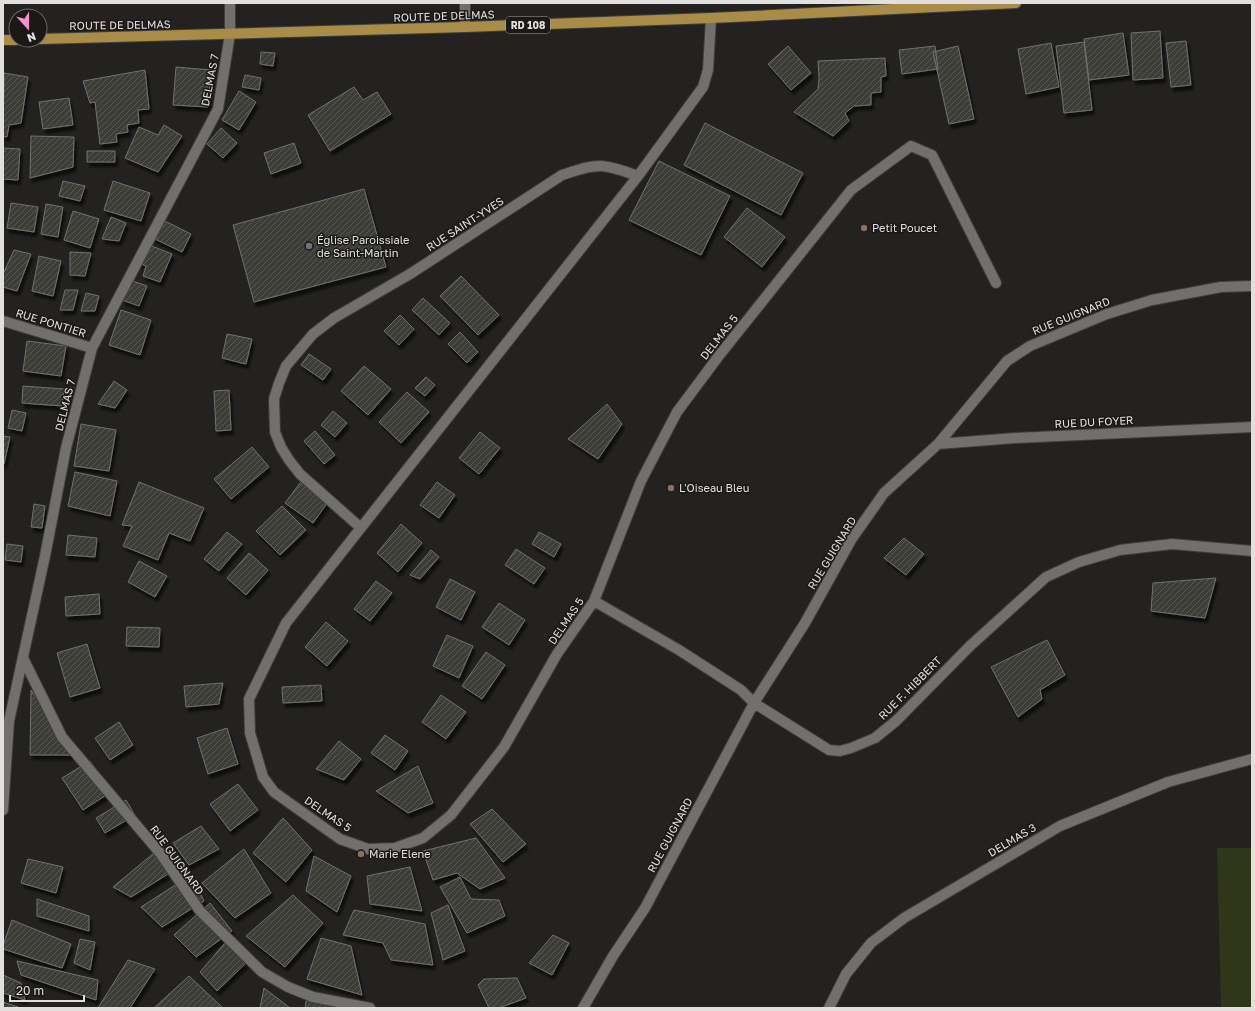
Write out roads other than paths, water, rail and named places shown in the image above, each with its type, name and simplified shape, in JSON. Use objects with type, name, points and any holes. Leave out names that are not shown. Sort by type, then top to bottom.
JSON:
[{"type":"main road","name":"ROUTE DE DELMAS","points":[[48,39],[465,27],[711,18],[1016,3]]},
{"type":"street","name":"DELMAS 7","points":[[3,810],[6,731],[45,556],[66,448],[92,348],[218,109],[230,34],[230,3]]},
{"type":"street","points":[[465,3],[465,27]]},
{"type":"street","name":"DELMAS 5","points":[[711,18],[708,70],[703,87],[638,176],[286,623],[249,699],[250,733],[263,777],[274,792],[340,839],[368,849],[395,848],[423,838],[451,815],[504,748],[557,654],[594,601],[641,481],[677,412],[718,357],[851,190],[911,146],[932,154],[996,283]]},
{"type":"street","name":"RUE SAINT-YVES","points":[[361,528],[300,474],[281,447],[275,432],[274,399],[286,366],[313,334],[334,318],[410,274],[562,175],[585,168],[601,166],[617,168],[638,176]]},
{"type":"street","name":"RUE GUIGNARD","points":[[583,1008],[613,956],[644,908],[754,703],[805,623],[851,540],[884,493],[938,444],[1007,361],[1030,346],[1107,314],[1152,300],[1221,287],[1252,286]]},
{"type":"street","name":"RUE PONTIER","points":[[3,321],[92,348]]},
{"type":"street","name":"RUE DU FOYER","points":[[938,444],[1015,438],[1252,427]]},
{"type":"street","name":"RUE F. HIBBERT","points":[[594,601],[685,654],[741,690],[754,703],[829,750],[840,751],[875,738],[896,722],[970,646],[1046,577],[1079,562],[1120,550],[1172,544],[1252,551]]},
{"type":"street","name":"RUE GUIGNARD","points":[[23,658],[62,737],[160,853],[200,911],[262,972],[288,987],[313,997],[370,1008]]},
{"type":"street","name":"DELMAS 3","points":[[829,1008],[846,974],[871,943],[904,918],[1053,830],[1168,782],[1252,759]]},
{"type":"place","name":"Petit Poucet","points":[[864,228]]},
{"type":"place","name":"Église Paroissiale de Saint-Martin","points":[[309,246]]},
{"type":"place","name":"L'Oiseau Bleu","points":[[671,488]]},
{"type":"place","name":"Marie Elene","points":[[361,854]]}]
